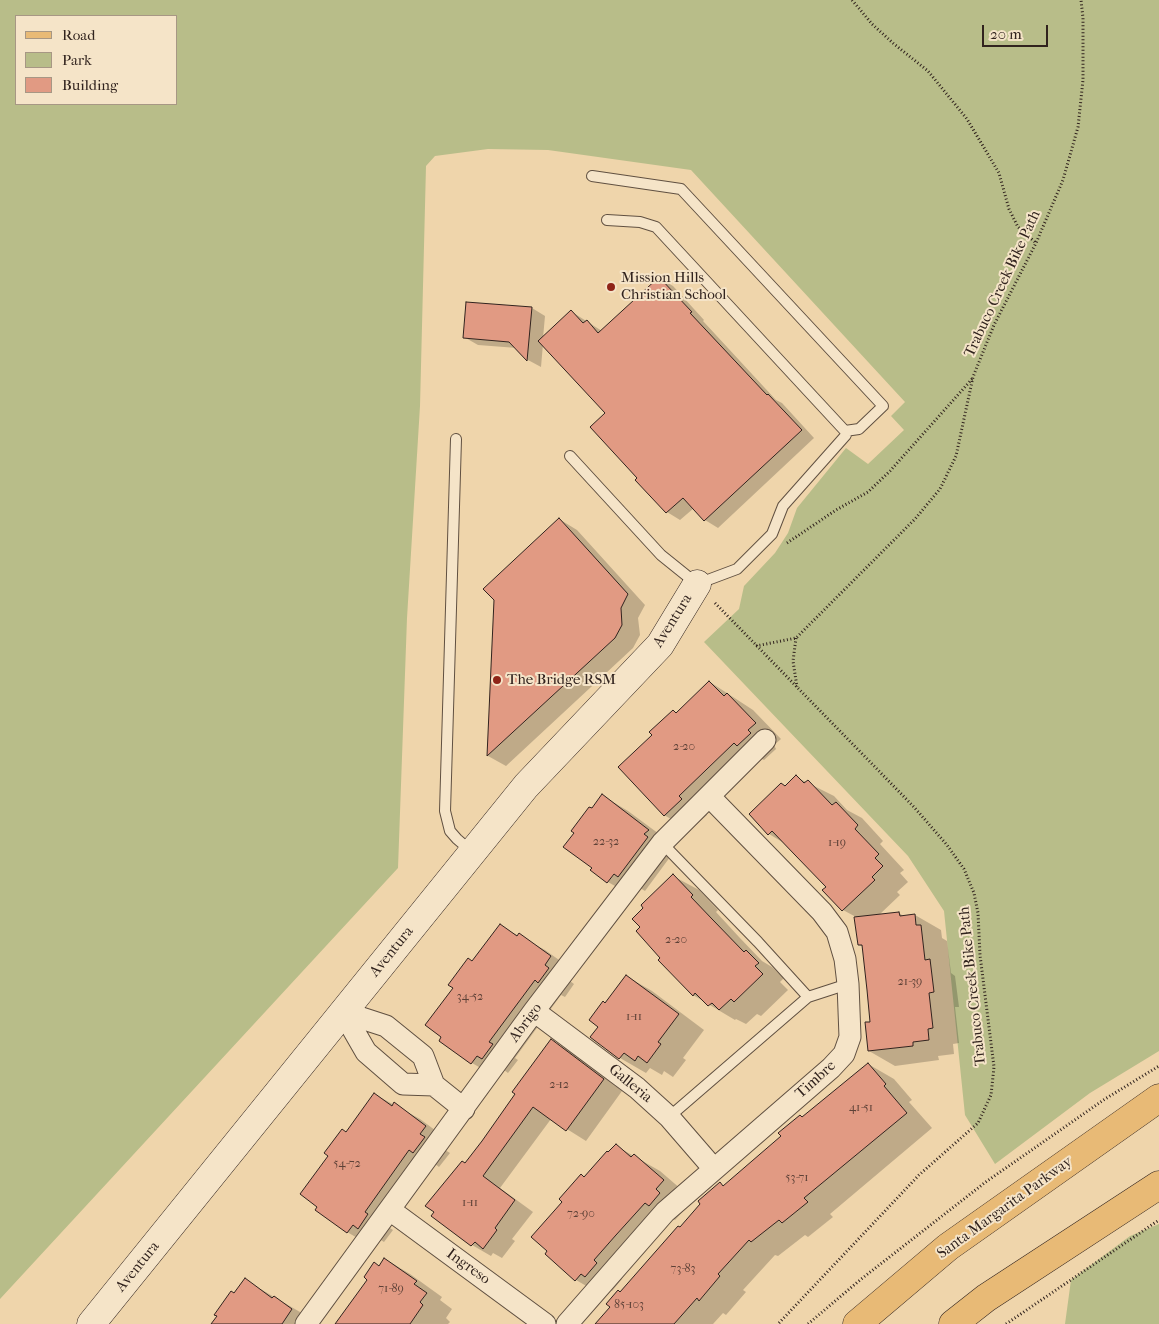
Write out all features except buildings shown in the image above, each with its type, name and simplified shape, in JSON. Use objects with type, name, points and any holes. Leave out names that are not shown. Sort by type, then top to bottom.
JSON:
[{"type":"main road","name":"Santa Margarita Parkway","points":[[857,1324],[948,1247],[1148,1105]]},
{"type":"main road","points":[[953,1324],[986,1298],[1159,1185]]},
{"type":"street","name":"Aventura","points":[[91,1324],[526,786],[660,645],[697,584]]},
{"type":"street","name":"Abrigo","points":[[306,1324],[534,1011],[662,843],[765,740]]},
{"type":"street","name":"Timbre","points":[[567,1324],[665,1212],[831,1068],[844,1054],[850,1037],[845,959],[837,932],[822,912],[709,796]]},
{"type":"street","name":"Galleria","points":[[534,1011],[637,1088],[669,1117],[714,1169]]},
{"type":"street","points":[[343,1012],[366,1052],[404,1084],[434,1086]]},
{"type":"street","points":[[343,1012],[386,1026],[423,1056],[434,1086],[464,1109]]},
{"type":"street","name":"Ingreso","points":[[390,1210],[545,1324]]},
{"type":"lane","points":[[592,176],[682,189],[883,406],[859,429],[845,431]]},
{"type":"lane","points":[[570,456],[661,555],[697,584],[737,569],[772,534],[783,506],[846,435],[845,431],[656,227],[640,222],[606,220]]},
{"type":"lane","points":[[456,439],[445,811],[450,831],[472,852]]},
{"type":"lane","points":[[662,843],[758,942],[808,997]]},
{"type":"lane","points":[[669,1117],[808,997],[848,984]]},
{"type":"path","points":[[852,0],[872,24],[928,70],[967,119],[999,173],[1009,209],[1018,227],[1036,243]]},
{"type":"path","name":"Trabuco Creek Bike Path","points":[[796,638],[915,520],[940,489],[956,456],[973,377],[994,324],[1036,243],[1063,180],[1078,127],[1083,80],[1083,18],[1081,0]]},
{"type":"path","points":[[772,534],[784,544],[836,510],[868,492],[890,471],[973,377]]},
{"type":"path","name":"Trabuco Creek Bike Path","points":[[697,584],[755,646],[914,807],[948,845],[964,869],[974,893],[978,913],[980,955],[994,1067],[991,1095],[978,1123],[919,1175],[778,1324]]},
{"type":"path","points":[[755,646],[796,638],[792,661],[797,688]]},
{"type":"path","points":[[808,1324],[860,1280],[987,1181],[1105,1100],[1158,1067]]},
{"type":"path","points":[[1006,1324],[1159,1220]]},
{"type":"green space","points":[[0,0],[1159,0],[1159,1051],[1090,1093],[995,1164],[965,1115],[944,911],[908,856],[704,642],[739,609],[744,586],[775,553],[788,533],[797,508],[846,448],[868,464],[904,430],[891,416],[905,402],[691,170],[548,150],[488,149],[435,156],[426,166],[420,406],[407,618],[398,868],[0,1299]]},
{"type":"green space","points":[[1159,1224],[1159,1324],[1065,1324],[1071,1280],[1130,1236]]},
{"type":"place","name":"Mission Hills Christian School","points":[[611,287]]},
{"type":"place","name":"The Bridge RSM","points":[[497,680]]}]
